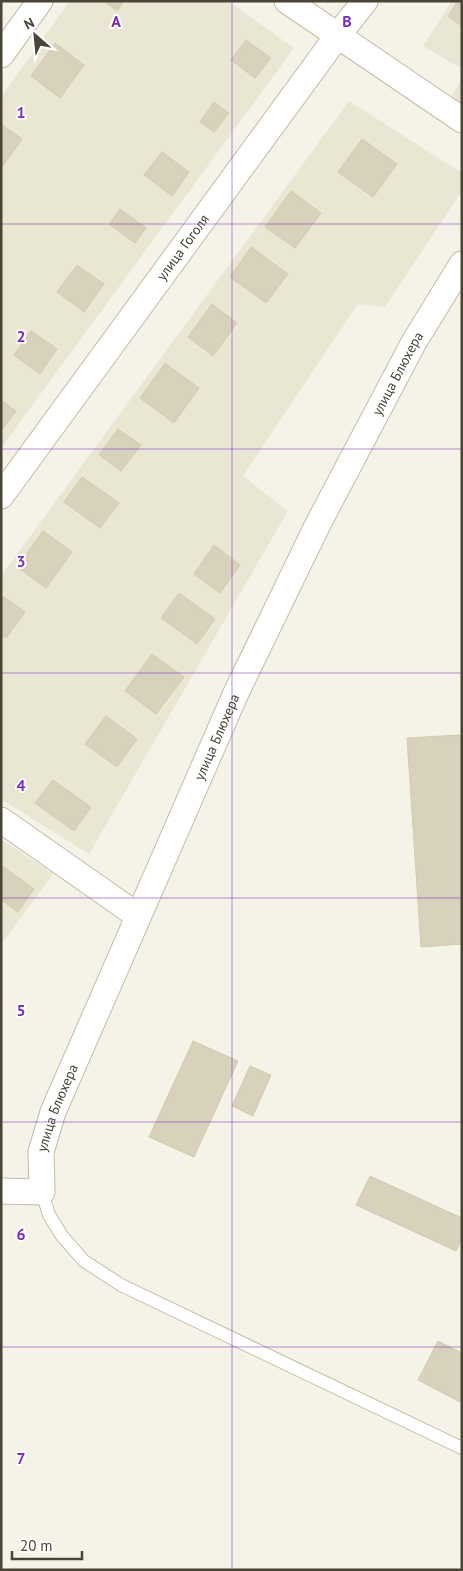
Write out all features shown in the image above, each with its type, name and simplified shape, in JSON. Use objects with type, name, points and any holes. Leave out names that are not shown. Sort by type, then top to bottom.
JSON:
[{"type":"street","points":[[1,55],[40,1]]},
{"type":"street","points":[[287,1],[462,120]]},
{"type":"street","name":"улица Гоголя","points":[[1,496],[338,35],[366,1]]},
{"type":"street","name":"улица Блюхера","points":[[42,1192],[41,1152],[53,1112],[236,693],[318,524],[414,342],[462,264]]},
{"type":"street","points":[[1,820],[138,916]]},
{"type":"street","points":[[1,1191],[42,1192]]},
{"type":"lane","points":[[42,1192],[49,1215],[62,1236],[84,1261],[121,1285],[462,1448]]},
{"type":"shaded area","points":[[70,1],[228,1],[294,48],[1,448],[1,97]]},
{"type":"shaded area","points":[[452,1],[462,1],[462,69],[423,46]]},
{"type":"shaded area","points":[[462,79],[462,123],[441,112]]},
{"type":"shaded area","points":[[349,101],[462,173],[462,191],[385,307],[358,304],[243,476],[288,511],[89,854],[1,799],[1,576]]},
{"type":"shaded area","points":[[1,839],[53,874],[1,945]]},
{"type":"building","points":[[104,1],[124,1],[117,11]]},
{"type":"building","points":[[458,1],[462,1],[462,26],[448,16]]},
{"type":"building","points":[[246,40],[271,58],[255,78],[231,60]]},
{"type":"building","points":[[55,43],[84,65],[60,98],[31,76]]},
{"type":"building","points":[[214,102],[229,113],[214,132],[200,122]]},
{"type":"building","points":[[1,124],[22,139],[1,168]]},
{"type":"building","points":[[362,139],[397,164],[373,197],[338,172]]},
{"type":"building","points":[[162,152],[189,172],[172,196],[144,175]]},
{"type":"building","points":[[291,191],[321,213],[295,248],[265,227]]},
{"type":"building","points":[[120,209],[146,228],[135,243],[109,224]]},
{"type":"building","points":[[251,247],[288,274],[266,303],[230,277]]},
{"type":"building","points":[[77,265],[104,284],[84,312],[57,292]]},
{"type":"building","points":[[212,304],[237,323],[213,356],[188,337]]},
{"type":"building","points":[[31,331],[57,349],[40,374],[14,355]]},
{"type":"building","points":[[165,363],[199,388],[174,423],[140,398]]},
{"type":"building","points":[[1,400],[16,411],[1,431]]},
{"type":"building","points":[[118,429],[141,445],[121,471],[99,455]]},
{"type":"building","points":[[82,477],[119,503],[100,528],[64,502]]},
{"type":"building","points":[[43,531],[72,552],[46,588],[17,567]]},
{"type":"building","points":[[214,545],[240,565],[220,593],[194,574]]},
{"type":"building","points":[[179,593],[215,619],[197,644],[161,618]]},
{"type":"building","points":[[1,595],[25,612],[6,638],[1,635]]},
{"type":"building","points":[[152,654],[184,677],[156,714],[125,691]]},
{"type":"building","points":[[106,716],[137,739],[117,767],[85,744]]},
{"type":"building","points":[[460,735],[462,760],[462,944],[421,947],[407,738]]},
{"type":"building","points":[[53,780],[91,807],[74,831],[35,803]]},
{"type":"building","points":[[1,865],[34,889],[18,912],[1,900]]},
{"type":"building","points":[[193,1041],[238,1061],[194,1157],[149,1137]]},
{"type":"building","points":[[250,1066],[271,1075],[253,1116],[232,1106]]},
{"type":"building","points":[[370,1176],[462,1218],[462,1238],[456,1251],[356,1205]]},
{"type":"building","points":[[438,1341],[462,1353],[462,1403],[418,1380]]}]
